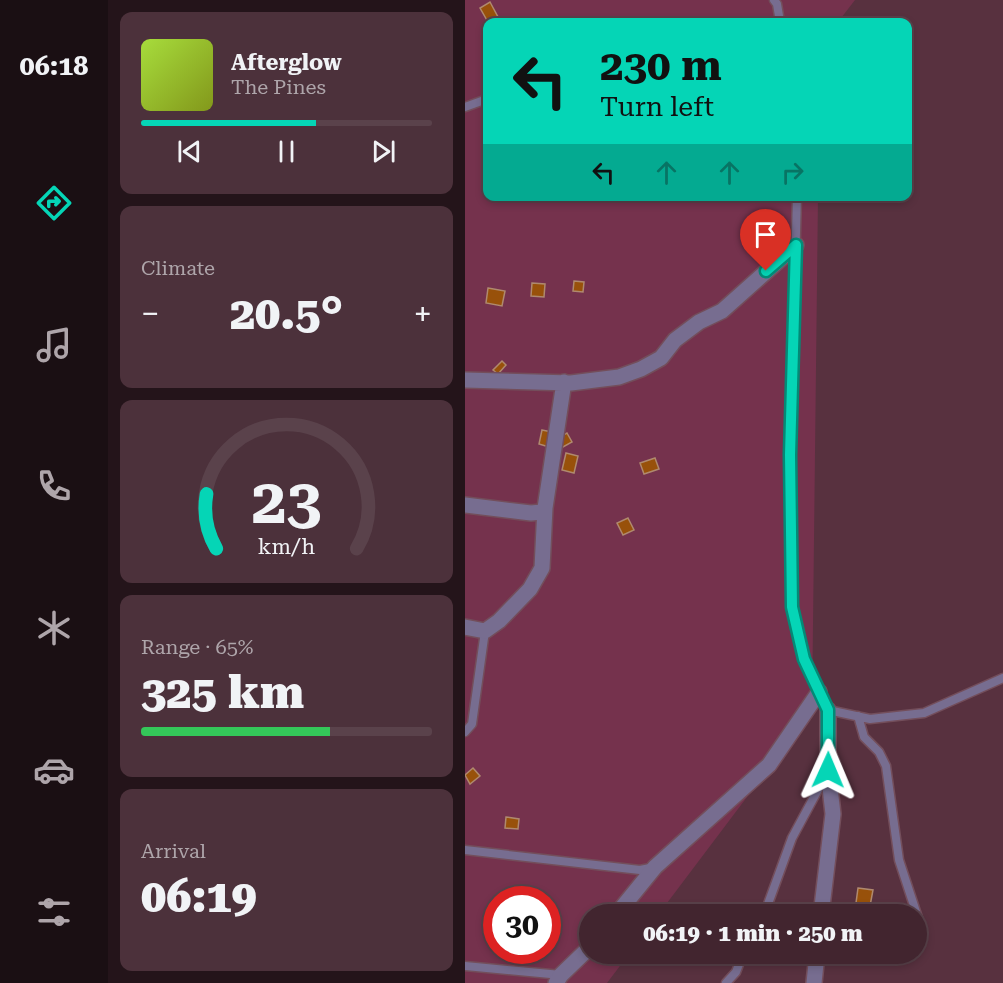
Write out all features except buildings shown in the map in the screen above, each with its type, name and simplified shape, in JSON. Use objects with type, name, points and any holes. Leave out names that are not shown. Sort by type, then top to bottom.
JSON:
[{"type":"street","points":[[465,380],[564,382],[619,377],[661,358],[675,340],[699,322],[722,311],[796,245]]},
{"type":"street","points":[[465,627],[485,631],[499,621],[531,589],[542,568],[545,507],[564,382]]},
{"type":"street","points":[[465,505],[531,513],[541,512],[545,507]]},
{"type":"street","points":[[625,904],[655,867],[769,765],[819,692]]},
{"type":"street","points":[[822,904],[833,814],[828,770],[828,710]]},
{"type":"street","points":[[559,979],[579,958]]},
{"type":"street","points":[[814,983],[816,964]]},
{"type":"lane","points":[[776,1],[779,18]]},
{"type":"lane","points":[[465,107],[483,100]]},
{"type":"lane","points":[[797,201],[790,455],[792,607],[804,659],[828,710],[870,719],[924,713],[1003,678]]},
{"type":"lane","points":[[465,732],[472,724],[485,631]]},
{"type":"lane","points":[[858,716],[864,737],[879,752],[886,766],[899,860],[913,904]]},
{"type":"lane","points":[[768,904],[792,838],[828,770]]},
{"type":"lane","points":[[465,850],[641,870],[655,867]]},
{"type":"lane","points":[[726,983],[739,964]]},
{"type":"lane","points":[[465,966],[559,979]]},
{"type":"shaded area","points":[[465,0],[855,0],[841,18],[483,18],[483,201],[818,201],[812,711],[666,904],[579,904],[579,964],[621,964],[607,983],[465,983]]},
{"type":"route","points":[[766,271],[796,245],[790,455],[792,607],[804,659],[828,710],[828,770]]}]
